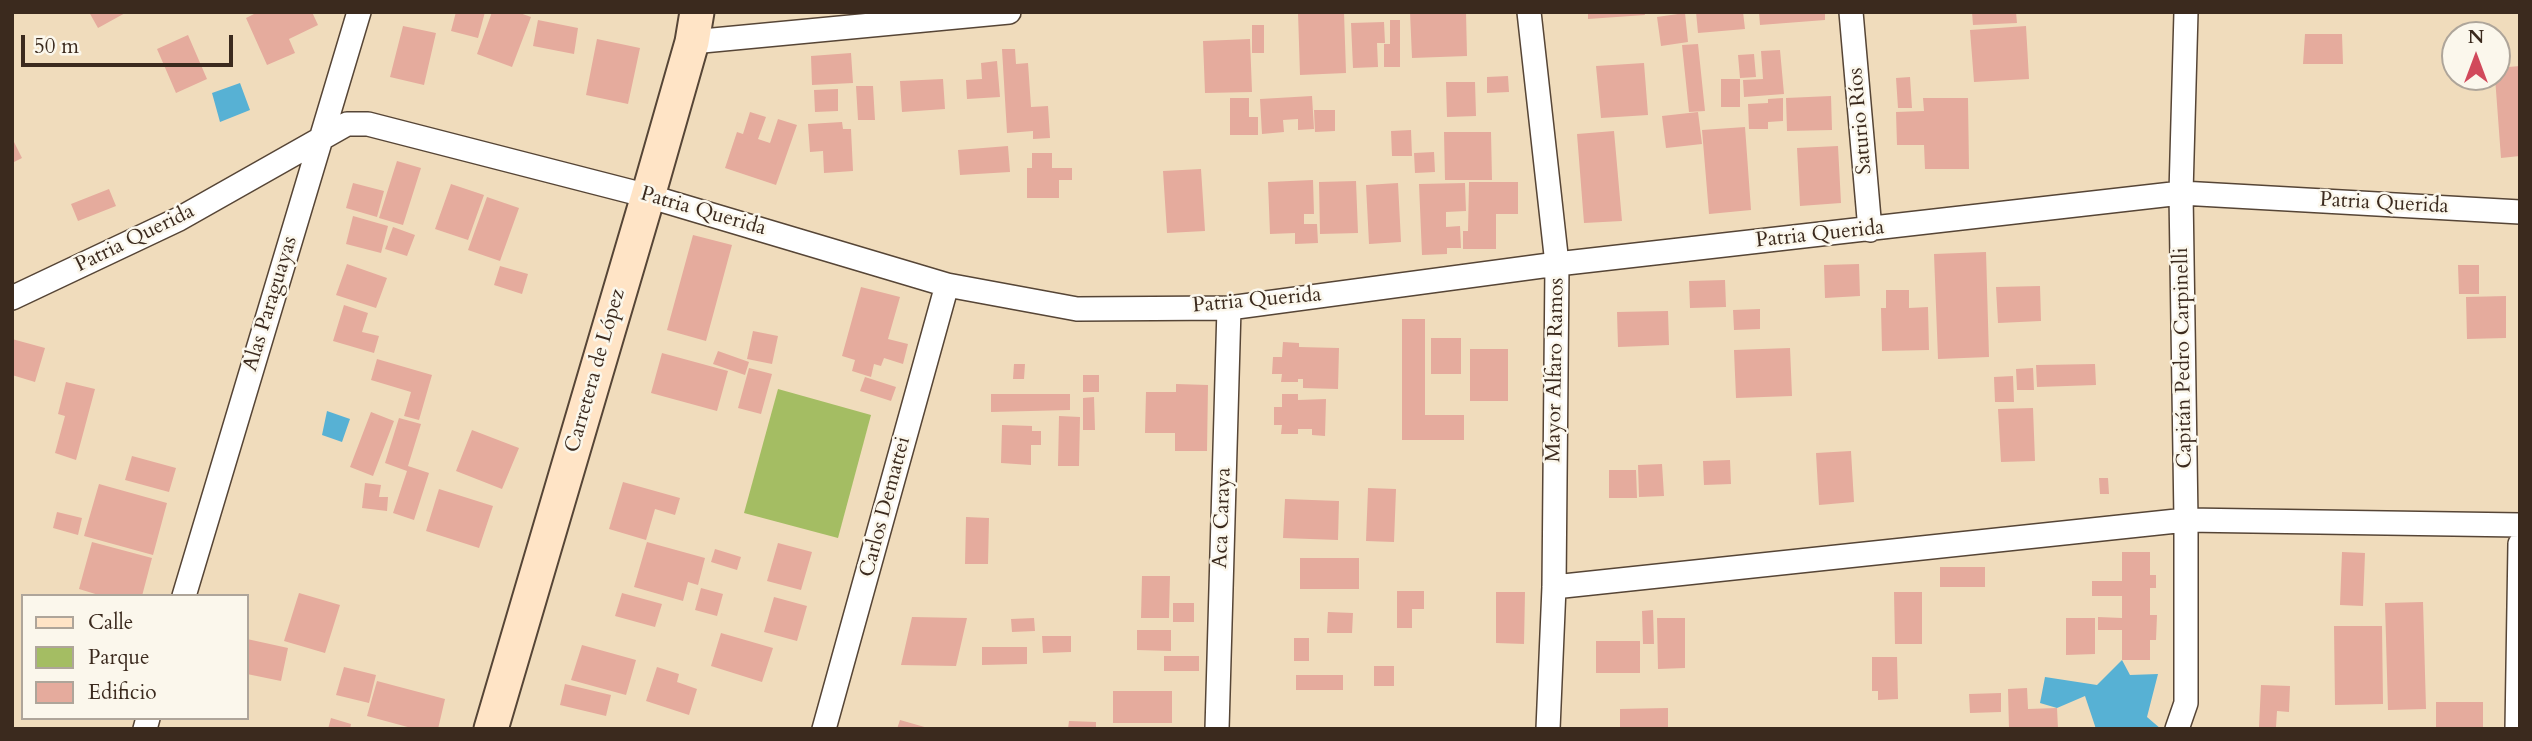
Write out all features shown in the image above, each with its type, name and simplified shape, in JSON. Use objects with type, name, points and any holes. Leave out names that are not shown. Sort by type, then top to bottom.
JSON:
[{"type":"main road","name":"Carretera de López","points":[[491,729],[648,196],[694,27]]},
{"type":"street","name":"Alas Paraguayas","points":[[185,594],[359,12]]},
{"type":"street","points":[[694,27],[1009,12]]},
{"type":"street","name":"Mayor Alfaro Ramos","points":[[1529,12],[1557,264],[1554,587],[1548,729]]},
{"type":"street","name":"Saturio Ríos","points":[[1851,12],[1870,230]]},
{"type":"street","name":"Capitán Pedro Carpinelli","points":[[2177,729],[2186,703],[2181,193],[2186,12]]},
{"type":"street","name":"Patria Querida","points":[[12,298],[179,219],[347,124],[368,124],[648,196],[947,285],[1077,309],[1229,308],[1557,264],[2181,193],[2520,212]]},
{"type":"street","name":"Carlos Demattei","points":[[824,729],[947,285]]},
{"type":"street","name":"Aca Caraya","points":[[1217,729],[1229,308]]},
{"type":"street","points":[[1554,587],[2186,520],[2520,525]]},
{"type":"street","points":[[2517,729],[2520,544]]},
{"type":"street","name":"Capitán Pedro Carpinelli","points":[[2186,703],[2196,729]]},
{"type":"green space","points":[[778,389],[871,415],[838,538],[744,513]]},
{"type":"water","points":[[240,83],[250,110],[220,122],[212,93]]},
{"type":"water","points":[[327,411],[350,419],[342,442],[322,435]]},
{"type":"water","points":[[2122,660],[2130,675],[2158,674],[2147,717],[2161,729],[2096,729],[2085,696],[2057,708],[2040,703],[2045,677],[2097,685]]},
{"type":"building","points":[[89,12],[127,12],[98,28]]},
{"type":"building","points":[[258,12],[312,12],[318,25],[289,39],[295,53],[267,65],[246,18]]},
{"type":"building","points":[[456,12],[485,12],[478,38],[451,31]]},
{"type":"building","points":[[492,12],[517,12],[531,17],[512,67],[477,54]]},
{"type":"building","points":[[1298,12],[1344,12],[1346,73],[1300,75]]},
{"type":"building","points":[[1410,12],[1466,12],[1467,56],[1412,58]]},
{"type":"building","points":[[1588,12],[1644,12],[1645,15],[1588,19]]},
{"type":"building","points":[[1696,12],[1743,12],[1745,29],[1698,33]]},
{"type":"building","points":[[1759,12],[1825,12],[1825,20],[1760,25]]},
{"type":"building","points":[[1972,12],[2016,12],[2017,23],[1973,25]]},
{"type":"building","points":[[1685,13],[1688,42],[1661,46],[1657,17]]},
{"type":"building","points":[[538,20],[578,28],[574,54],[533,46]]},
{"type":"building","points":[[1390,20],[1400,20],[1400,67],[1384,67],[1384,44],[1390,44]]},
{"type":"building","points":[[1384,22],[1385,43],[1377,43],[1378,67],[1353,68],[1351,23]]},
{"type":"building","points":[[1252,25],[1264,25],[1264,53],[1252,53]]},
{"type":"building","points":[[403,26],[436,33],[424,85],[390,77]]},
{"type":"building","points":[[2026,26],[2029,79],[1974,82],[1970,30]]},
{"type":"building","points":[[2305,34],[2342,34],[2343,64],[2303,64]]},
{"type":"building","points":[[188,35],[207,79],[176,93],[157,49]]},
{"type":"building","points":[[597,39],[640,48],[628,104],[586,95]]},
{"type":"building","points":[[1250,39],[1252,92],[1205,93],[1203,41]]},
{"type":"building","points":[[1698,44],[1705,111],[1689,112],[1682,45]]},
{"type":"building","points":[[1002,49],[1015,49],[1016,64],[1028,63],[1031,107],[1048,106],[1050,138],[1033,139],[1033,131],[1007,133]]},
{"type":"building","points":[[1780,50],[1784,94],[1744,97],[1743,80],[1763,79],[1761,51]]},
{"type":"building","points":[[851,53],[853,83],[812,85],[811,56]]},
{"type":"building","points":[[1754,54],[1756,77],[1740,78],[1738,55]]},
{"type":"building","points":[[997,61],[1000,97],[967,99],[966,80],[982,79],[981,63]]},
{"type":"building","points":[[1644,63],[1648,115],[1601,118],[1596,66]]},
{"type":"building","points":[[2520,66],[2520,156],[2501,158],[2496,91],[2511,91],[2511,67]]},
{"type":"building","points":[[1508,76],[1509,92],[1487,93],[1487,77]]},
{"type":"building","points":[[1910,77],[1912,108],[1898,108],[1896,78]]},
{"type":"building","points":[[943,79],[945,109],[902,112],[900,81]]},
{"type":"building","points":[[1721,79],[1740,79],[1740,107],[1721,107]]},
{"type":"building","points":[[1446,82],[1475,82],[1476,116],[1447,117]]},
{"type":"building","points":[[856,86],[873,86],[875,120],[858,120]]},
{"type":"building","points":[[838,89],[838,111],[815,112],[814,90]]},
{"type":"building","points":[[1312,96],[1314,129],[1298,130],[1298,119],[1283,120],[1284,132],[1262,134],[1260,99]]},
{"type":"building","points":[[1831,96],[1832,130],[1787,131],[1786,98]]},
{"type":"building","points":[[1230,98],[1249,98],[1249,117],[1258,117],[1258,135],[1230,135]]},
{"type":"building","points":[[1783,98],[1783,121],[1768,122],[1768,129],[1749,129],[1748,104],[1768,103],[1768,99]]},
{"type":"building","points":[[1923,98],[1968,98],[1969,169],[1925,169],[1924,145],[1897,145],[1896,112],[1924,111]]},
{"type":"building","points":[[1314,110],[1335,110],[1335,131],[1315,132]]},
{"type":"building","points":[[750,112],[766,117],[758,139],[770,143],[778,119],[797,125],[776,185],[725,168],[737,132],[743,134]]},
{"type":"building","points":[[1698,112],[1702,144],[1666,148],[1662,116]]},
{"type":"building","points":[[842,122],[843,129],[851,129],[853,171],[824,173],[823,151],[810,152],[808,124]]},
{"type":"building","points":[[1745,127],[1751,210],[1709,214],[1702,130]]},
{"type":"building","points":[[1411,130],[1412,156],[1392,156],[1391,131]]},
{"type":"building","points":[[1614,131],[1622,221],[1584,223],[1577,134]]},
{"type":"building","points":[[1444,132],[1491,132],[1492,180],[1445,180]]},
{"type":"building","points":[[12,138],[22,158],[12,163]]},
{"type":"building","points":[[1008,146],[1010,172],[960,175],[958,150]]},
{"type":"building","points":[[1838,146],[1841,203],[1800,206],[1797,148]]},
{"type":"building","points":[[1434,152],[1435,172],[1415,173],[1414,153]]},
{"type":"building","points":[[1032,153],[1052,153],[1052,168],[1072,168],[1072,180],[1059,180],[1059,198],[1027,198],[1027,168],[1032,168]]},
{"type":"building","points":[[397,161],[421,168],[403,225],[379,218]]},
{"type":"building","points":[[1201,169],[1205,231],[1167,233],[1163,171]]},
{"type":"building","points":[[1313,180],[1314,214],[1304,214],[1304,224],[1317,224],[1318,243],[1295,244],[1295,233],[1270,234],[1268,182]]},
{"type":"building","points":[[1356,181],[1358,233],[1320,234],[1319,182]]},
{"type":"building","points":[[1469,182],[1518,182],[1518,214],[1496,214],[1496,249],[1463,249],[1463,231],[1468,231]]},
{"type":"building","points":[[353,183],[384,191],[377,217],[346,208]]},
{"type":"building","points":[[1398,183],[1401,242],[1369,244],[1366,185]]},
{"type":"building","points":[[1465,183],[1466,211],[1446,212],[1446,227],[1460,226],[1461,248],[1447,248],[1447,254],[1422,255],[1419,184]]},
{"type":"building","points":[[451,184],[484,195],[468,240],[435,229]]},
{"type":"building","points":[[109,189],[116,206],[78,221],[71,204]]},
{"type":"building","points":[[487,197],[519,208],[500,261],[468,250]]},
{"type":"building","points":[[353,216],[388,226],[381,253],[346,244]]},
{"type":"building","points":[[393,227],[415,235],[407,256],[385,249]]},
{"type":"building","points":[[693,235],[732,245],[706,341],[667,330]]},
{"type":"building","points":[[1986,252],[1989,357],[1938,359],[1934,254]]},
{"type":"building","points":[[347,264],[387,278],[376,308],[336,295]]},
{"type":"building","points":[[1859,264],[1860,296],[1825,298],[1824,265]]},
{"type":"building","points":[[2458,265],[2479,265],[2479,294],[2459,294]]},
{"type":"building","points":[[500,266],[528,274],[522,294],[494,285]]},
{"type":"building","points":[[1725,280],[1726,307],[1690,308],[1689,281]]},
{"type":"building","points":[[2040,286],[2041,321],[1998,323],[1996,287]]},
{"type":"building","points":[[861,287],[900,297],[888,339],[908,344],[903,364],[884,358],[881,366],[874,364],[871,377],[852,371],[855,360],[842,356]]},
{"type":"building","points":[[1886,290],[1909,290],[1909,308],[1928,307],[1929,350],[1882,351],[1881,308],[1886,308]]},
{"type":"building","points":[[2506,296],[2506,338],[2467,339],[2466,297]]},
{"type":"building","points":[[344,305],[368,313],[362,332],[379,336],[374,353],[333,341]]},
{"type":"building","points":[[1760,309],[1760,329],[1734,330],[1733,310]]},
{"type":"building","points":[[1668,311],[1669,345],[1618,347],[1617,312]]},
{"type":"building","points":[[1402,319],[1425,319],[1425,415],[1464,415],[1464,440],[1402,440]]},
{"type":"building","points":[[753,331],[778,336],[772,364],[747,359]]},
{"type":"building","points":[[1431,338],[1461,338],[1461,374],[1431,374]]},
{"type":"building","points":[[12,339],[45,348],[35,382],[12,375]]},
{"type":"building","points":[[1283,342],[1299,343],[1299,347],[1339,348],[1338,389],[1303,388],[1303,379],[1298,379],[1298,382],[1281,382],[1282,374],[1272,374],[1273,357],[1282,357]]},
{"type":"building","points":[[1790,348],[1792,396],[1736,398],[1734,350]]},
{"type":"building","points":[[1470,349],[1508,349],[1508,401],[1470,401]]},
{"type":"building","points":[[718,351],[749,362],[745,375],[713,364]]},
{"type":"building","points":[[662,353],[728,371],[717,411],[651,393]]},
{"type":"building","points":[[377,359],[432,375],[419,420],[404,416],[411,392],[371,380]]},
{"type":"building","points":[[1014,364],[1025,364],[1024,379],[1013,379]]},
{"type":"building","points":[[2095,364],[2096,385],[2037,387],[2036,365]]},
{"type":"building","points":[[749,368],[772,374],[761,414],[738,408]]},
{"type":"building","points":[[2033,368],[2034,390],[2017,390],[2016,369]]},
{"type":"building","points":[[1083,375],[1099,375],[1099,392],[1083,392]]},
{"type":"building","points":[[2013,376],[2014,402],[1995,402],[1994,377]]},
{"type":"building","points":[[865,377],[896,387],[891,401],[860,391]]},
{"type":"building","points":[[66,382],[95,389],[76,460],[55,453],[65,416],[58,414]]},
{"type":"building","points":[[1176,384],[1208,385],[1207,451],[1175,451],[1175,433],[1145,433],[1146,392],[1176,392]]},
{"type":"building","points":[[991,394],[1070,394],[1070,410],[991,412]]},
{"type":"building","points":[[1282,394],[1298,394],[1298,400],[1326,399],[1325,436],[1312,435],[1312,429],[1298,429],[1298,434],[1281,434],[1282,425],[1274,425],[1274,407],[1282,407]]},
{"type":"building","points":[[1094,397],[1095,430],[1083,430],[1083,398]]},
{"type":"building","points":[[2033,408],[2035,461],[2001,462],[1998,409]]},
{"type":"building","points":[[371,412],[394,421],[373,476],[350,467]]},
{"type":"building","points":[[1059,416],[1080,417],[1079,466],[1058,466]]},
{"type":"building","points":[[399,418],[421,424],[408,466],[429,473],[414,520],[393,513],[407,471],[385,463]]},
{"type":"building","points":[[1002,425],[1032,426],[1032,431],[1041,431],[1041,445],[1031,445],[1031,465],[1001,463]]},
{"type":"building","points":[[472,430],[519,448],[502,489],[456,471]]},
{"type":"building","points":[[1851,451],[1854,502],[1819,505],[1816,453]]},
{"type":"building","points":[[132,456],[176,468],[169,492],[125,480]]},
{"type":"building","points":[[1730,460],[1731,484],[1704,485],[1703,461]]},
{"type":"building","points":[[1662,464],[1664,496],[1639,497],[1638,465]]},
{"type":"building","points":[[1609,470],[1636,470],[1637,498],[1609,498]]},
{"type":"building","points":[[2099,478],[2108,478],[2109,494],[2100,494]]},
{"type":"building","points":[[623,482],[680,498],[675,515],[655,509],[646,540],[609,529]]},
{"type":"building","points":[[365,483],[381,485],[379,497],[388,497],[387,511],[362,508]]},
{"type":"building","points":[[99,484],[167,503],[153,555],[84,536]]},
{"type":"building","points":[[1368,488],[1396,489],[1394,542],[1366,541]]},
{"type":"building","points":[[439,489],[493,506],[479,548],[426,531]]},
{"type":"building","points":[[1285,499],[1339,501],[1338,540],[1283,538]]},
{"type":"building","points":[[57,512],[82,518],[78,535],[53,528]]},
{"type":"building","points":[[966,517],[989,518],[988,564],[965,564]]},
{"type":"building","points":[[92,542],[152,558],[143,594],[95,594],[79,589]]},
{"type":"building","points":[[647,542],[705,558],[698,585],[688,582],[683,601],[634,587]]},
{"type":"building","points":[[778,543],[812,552],[801,590],[767,581]]},
{"type":"building","points":[[715,549],[741,557],[737,570],[711,562]]},
{"type":"building","points":[[2122,552],[2150,552],[2150,575],[2156,575],[2156,588],[2150,588],[2150,615],[2157,615],[2156,640],[2150,640],[2150,660],[2122,660],[2122,630],[2098,630],[2098,617],[2122,618],[2122,596],[2092,596],[2092,581],[2122,581]]},
{"type":"building","points":[[2342,552],[2365,553],[2363,606],[2340,605]]},
{"type":"building","points":[[1300,558],[1359,558],[1359,589],[1300,589]]},
{"type":"building","points":[[1940,567],[1985,567],[1985,587],[1940,587]]},
{"type":"building","points":[[1142,576],[1170,576],[1169,618],[1141,618]]},
{"type":"building","points":[[701,588],[723,594],[717,616],[695,610]]},
{"type":"building","points":[[1397,591],[1424,591],[1424,609],[1412,609],[1412,628],[1397,628]]},
{"type":"building","points":[[1496,592],[1525,592],[1524,644],[1496,643]]},
{"type":"building","points":[[1894,592],[1922,592],[1922,644],[1895,644]]},
{"type":"building","points":[[299,593],[340,605],[325,653],[284,641]]},
{"type":"building","points":[[622,593],[662,604],[655,627],[615,616]]},
{"type":"building","points":[[774,597],[807,606],[797,641],[764,632]]},
{"type":"building","points":[[2423,602],[2426,709],[2388,710],[2385,603]]},
{"type":"building","points":[[1173,603],[1194,603],[1194,622],[1173,622]]},
{"type":"building","points":[[1653,610],[1654,644],[1643,644],[1642,611]]},
{"type":"building","points":[[1328,612],[1353,613],[1352,633],[1327,633]]},
{"type":"building","points":[[912,617],[967,618],[956,666],[901,665]]},
{"type":"building","points":[[1034,618],[1035,631],[1012,632],[1011,619]]},
{"type":"building","points":[[1657,618],[1685,618],[1685,668],[1658,669]]},
{"type":"building","points":[[2066,618],[2095,618],[2095,654],[2066,655]]},
{"type":"building","points":[[2334,626],[2382,626],[2383,704],[2335,705]]},
{"type":"building","points":[[1137,630],[1171,630],[1171,651],[1137,650]]},
{"type":"building","points":[[721,633],[773,648],[762,682],[711,666]]},
{"type":"building","points":[[1042,636],[1071,636],[1071,652],[1043,653]]},
{"type":"building","points":[[1294,638],[1309,638],[1309,661],[1294,661]]},
{"type":"building","points":[[248,639],[288,648],[281,681],[248,674]]},
{"type":"building","points":[[1596,641],[1640,641],[1640,673],[1596,673]]},
{"type":"building","points":[[582,645],[636,660],[626,695],[571,680]]},
{"type":"building","points":[[982,647],[1027,647],[1027,664],[982,665]]},
{"type":"building","points":[[1164,656],[1199,656],[1199,671],[1164,671]]},
{"type":"building","points":[[1872,657],[1897,657],[1898,699],[1878,700],[1878,691],[1872,691]]},
{"type":"building","points":[[1374,666],[1394,666],[1394,686],[1374,686]]},
{"type":"building","points":[[344,667],[376,675],[369,703],[336,695]]},
{"type":"building","points":[[657,667],[679,674],[677,682],[697,689],[689,715],[646,701]]},
{"type":"building","points":[[1296,675],[1343,675],[1343,690],[1296,690]]},
{"type":"building","points":[[377,681],[445,699],[438,729],[415,729],[367,716]]},
{"type":"building","points":[[565,684],[611,695],[606,716],[560,705]]},
{"type":"building","points":[[2261,685],[2290,686],[2289,712],[2277,711],[2276,727],[2259,727]]},
{"type":"building","points":[[2027,688],[2028,709],[2057,708],[2058,729],[2009,729],[2008,689]]},
{"type":"building","points":[[1113,691],[1172,691],[1172,723],[1113,723]]},
{"type":"building","points":[[2001,693],[2001,712],[1970,713],[1969,694]]},
{"type":"building","points":[[2436,702],[2483,702],[2483,729],[2436,729]]},
{"type":"building","points":[[1668,708],[1668,729],[1620,729],[1620,709]]},
{"type":"building","points":[[331,718],[351,724],[350,729],[328,729]]},
{"type":"building","points":[[900,720],[928,728],[928,729],[897,729]]},
{"type":"building","points":[[1069,721],[1096,722],[1096,729],[1068,729]]}]
